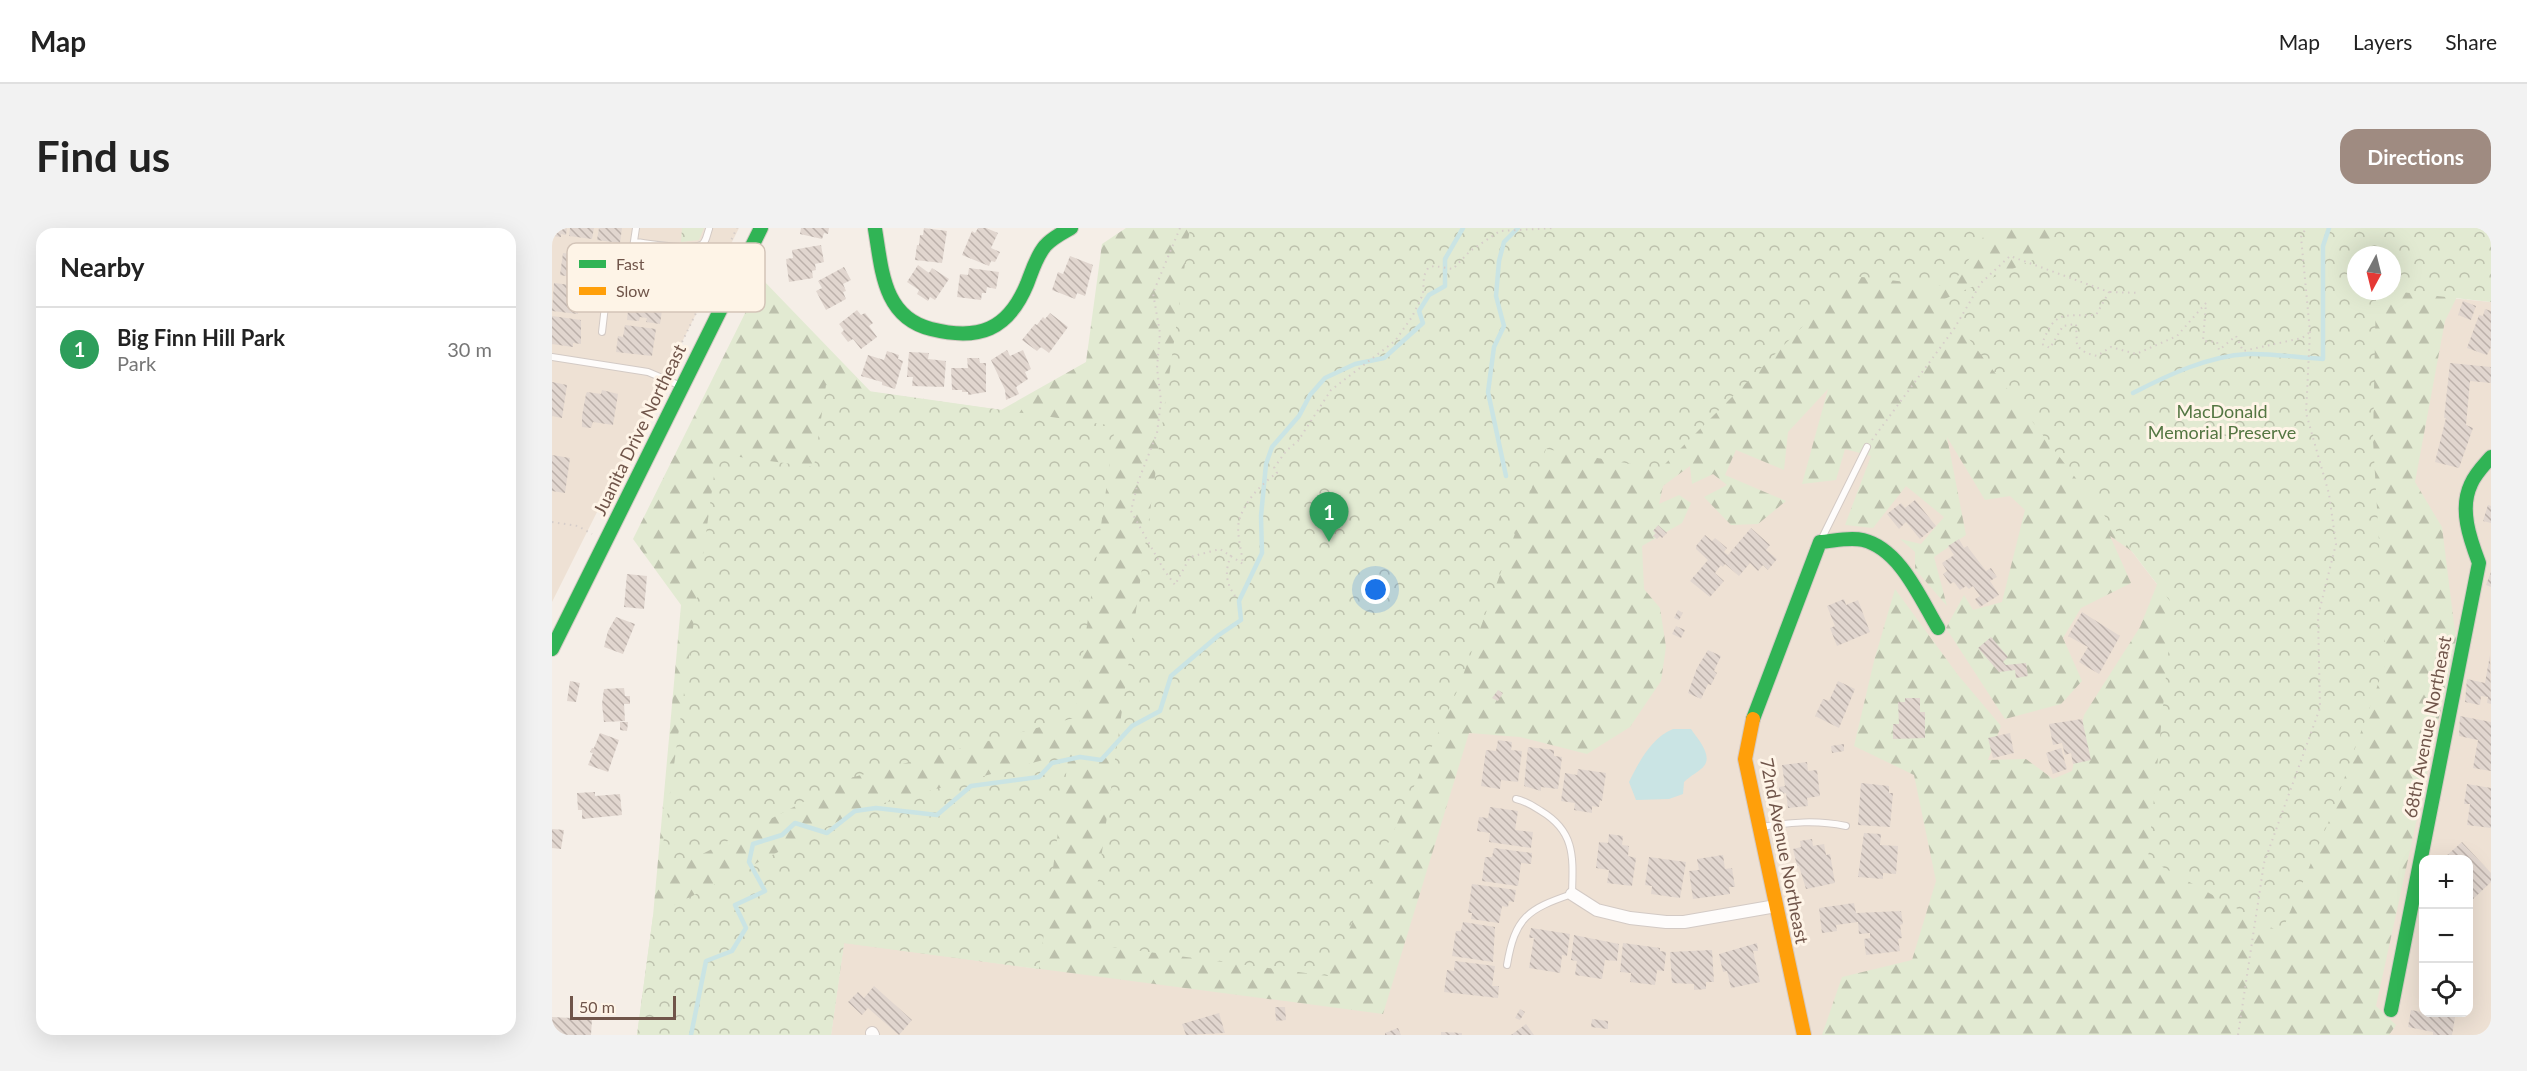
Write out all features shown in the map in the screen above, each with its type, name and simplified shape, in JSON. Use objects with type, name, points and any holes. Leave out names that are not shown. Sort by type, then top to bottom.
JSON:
[{"type":"street","name":"Juanita Drive Northeast","points":[[754,243],[761,228]]},
{"type":"street","points":[[875,229],[886,291],[896,310],[912,323],[929,329],[963,334],[982,332],[1013,312],[1028,285],[1043,249],[1060,233],[1071,228]]},
{"type":"street","name":"Juanita Drive Northeast","points":[[552,649],[719,312]]},
{"type":"street","name":"68th Avenue Northeast","points":[[2391,1010],[2479,563],[2469,539],[2467,516],[2469,488],[2491,457]]},
{"type":"street","points":[[1820,542],[1863,539],[1878,546],[1907,578],[1938,628]]},
{"type":"street","name":"72nd Avenue Northeast","points":[[1804,1035],[1745,759],[1753,718],[1820,542]]},
{"type":"street","points":[[1572,894],[1605,912],[1666,922],[1684,922],[1776,906]]},
{"type":"lane","points":[[636,228],[634,242],[647,243]]},
{"type":"lane","points":[[703,243],[709,229]]},
{"type":"lane","points":[[602,332],[604,312]]},
{"type":"lane","points":[[552,357],[648,372],[682,387]]},
{"type":"lane","points":[[1820,542],[1867,447]]},
{"type":"lane","points":[[1507,965],[1511,943],[1521,922],[1538,906],[1572,894],[1573,859],[1567,837],[1561,827],[1546,814],[1516,799]]},
{"type":"lane","points":[[1759,827],[1800,821],[1826,822],[1846,826]]},
{"type":"path","points":[[730,243],[737,228]]},
{"type":"path","points":[[1180,228],[1153,293],[1160,333],[1157,368],[1161,401],[1157,433],[1138,482],[1131,511],[1175,585],[1190,557],[1220,549],[1243,564],[1238,523],[1257,490],[1277,473],[1274,468],[1286,451],[1298,441],[1331,390],[1395,341],[1412,317],[1423,294],[1424,276],[1428,268],[1434,266],[1453,269],[1470,251],[1500,231],[1554,228]]},
{"type":"path","points":[[2238,1035],[2264,863],[2320,708],[2318,616],[2336,544],[2329,494],[2306,413],[2310,332],[2301,237],[2306,228]]},
{"type":"path","points":[[1867,447],[1954,329],[1981,283],[2010,256],[2109,292],[2140,292]]},
{"type":"path","points":[[2109,292],[2096,315],[2062,316],[2050,323],[2042,344],[2050,348],[2063,326],[2076,324],[2077,346],[2086,353],[2097,357],[2111,347],[2136,354],[2177,336],[2206,303],[2203,341],[2217,342],[2219,350],[2236,336],[2243,351],[2302,338],[2310,332]]},
{"type":"path","points":[[665,378],[697,312]]},
{"type":"path","points":[[552,522],[578,526],[605,542]]},
{"type":"path","points":[[1231,555],[1225,571],[1229,587],[1235,596]]},
{"type":"shaded area","points":[[552,228],[739,228],[732,243],[567,243],[567,312],[697,312],[552,602]]},
{"type":"shaded area","points":[[2401,293],[2491,302],[2491,1035],[831,1035],[844,942],[1039,969],[1546,449],[1940,301],[2173,605],[2370,300],[2401,300]]},
{"type":"green space","points":[[682,228],[704,228],[699,240],[681,242]]},
{"type":"green space","points":[[1126,228],[2491,228],[2445,321],[2415,482],[2442,527],[2456,640],[2376,1006],[2396,1025],[2389,1035],[1822,1035],[1842,977],[1912,960],[1936,881],[1914,775],[1854,746],[1874,661],[1895,589],[1958,675],[2001,726],[1988,760],[2026,759],[2053,779],[2072,771],[2084,715],[2140,627],[2162,572],[2110,536],[2131,583],[2081,608],[2063,638],[2082,681],[2061,704],[2005,719],[1946,628],[1964,595],[1973,610],[2002,602],[2025,510],[2010,496],[1985,500],[1947,437],[1966,535],[1934,557],[1947,606],[1915,569],[1915,552],[1900,539],[1921,544],[1944,517],[1906,486],[1873,528],[1845,525],[1871,456],[1845,449],[1836,480],[1802,484],[1828,389],[1788,432],[1784,470],[1736,450],[1725,475],[1786,501],[1758,524],[1731,525],[1704,497],[1727,485],[1713,474],[1692,484],[1690,466],[1663,486],[1659,504],[1679,495],[1691,503],[1682,523],[1642,546],[1644,589],[1660,608],[1666,647],[1661,681],[1630,727],[1587,754],[1520,737],[1469,733],[1383,1014],[844,943],[831,1035],[637,1035],[653,916],[681,605],[633,539],[746,312],[765,312],[765,282],[871,392],[1001,410],[1086,362],[1102,244]]},
{"type":"green space","points":[[1190,228],[1989,228],[1951,287],[1853,276],[1660,469],[1546,449],[1458,689],[1328,976],[1089,944]]},
{"type":"green space","name":"MacDonald Memorial Preserve","points":[[2055,228],[2491,228],[2491,302],[2401,292],[2401,246],[2347,246],[2347,300],[2376,300],[2373,440],[2386,662],[2329,821],[2281,933],[2148,859],[2173,605],[1940,301],[2058,249],[2053,248]]},
{"type":"green space","points":[[826,385],[1115,426],[1074,718],[850,778],[679,866],[672,866],[665,862],[662,852],[717,454],[814,467]]},
{"type":"green space","points":[[1069,753],[1039,969],[844,943],[831,1035],[637,1035],[653,916],[862,809]]},
{"type":"water","points":[[1673,729],[1691,729],[1707,757],[1704,766],[1684,782],[1683,794],[1669,799],[1636,800],[1629,782],[1633,774],[1652,744]]},
{"type":"building","points":[[552,228],[567,228],[566,235],[552,236]]},
{"type":"building","points":[[570,228],[594,228],[592,239],[569,236]]},
{"type":"building","points":[[599,228],[622,228],[620,243],[597,240]]},
{"type":"building","points":[[801,228],[829,228],[828,234],[824,233],[822,239],[800,234]]},
{"type":"building","points":[[924,228],[947,231],[942,263],[915,260],[917,245],[919,245],[920,235],[923,235]]},
{"type":"building","points":[[978,228],[986,228],[998,233],[991,248],[1000,252],[995,262],[991,261],[989,266],[962,255],[972,231],[975,233]]},
{"type":"building","points":[[821,245],[824,262],[815,264],[816,270],[812,271],[813,278],[789,282],[786,259],[793,258],[792,250]]},
{"type":"building","points":[[563,253],[567,254],[567,276],[560,275]]},
{"type":"building","points":[[1070,256],[1093,265],[1085,296],[1077,293],[1075,299],[1052,290],[1058,272],[1063,274]]},
{"type":"building","points":[[918,265],[929,273],[932,268],[949,279],[935,300],[930,297],[928,301],[917,294],[919,290],[907,282]]},
{"type":"building","points":[[844,267],[851,280],[843,284],[846,299],[826,310],[816,291],[822,288],[818,281]]},
{"type":"building","points":[[969,268],[999,272],[996,289],[987,287],[986,293],[982,293],[981,300],[957,297],[960,274],[968,275]]},
{"type":"building","points":[[554,283],[567,285],[567,312],[578,312],[578,314],[552,311]]},
{"type":"building","points":[[2463,301],[2476,306],[2471,320],[2458,315]]},
{"type":"building","points":[[2485,309],[2491,311],[2491,347],[2487,355],[2467,348],[2479,315],[2483,316]]},
{"type":"building","points":[[857,310],[861,315],[865,313],[873,323],[869,326],[877,337],[861,349],[853,339],[848,342],[841,333],[844,330],[839,324]]},
{"type":"building","points":[[628,312],[662,312],[660,324],[646,322],[647,318],[640,317],[639,321],[627,320]]},
{"type":"building","points":[[1050,313],[1068,327],[1049,353],[1041,347],[1037,351],[1022,340],[1035,324],[1037,325],[1043,317],[1045,319]]},
{"type":"building","points":[[552,316],[581,320],[581,344],[573,343],[573,347],[552,344]]},
{"type":"building","points":[[625,325],[656,329],[652,356],[616,352],[618,336],[623,337]]},
{"type":"building","points":[[1007,350],[1010,356],[1023,350],[1031,369],[1025,372],[1028,379],[1016,387],[1019,394],[1006,400],[1005,390],[991,360]]},
{"type":"building","points":[[887,351],[899,355],[898,359],[903,361],[895,389],[882,385],[882,382],[861,376],[868,355],[884,360]]},
{"type":"building","points":[[909,352],[929,353],[928,359],[946,361],[944,387],[912,386],[913,377],[907,377]]},
{"type":"building","points":[[967,358],[979,358],[980,363],[986,363],[986,392],[968,395],[968,392],[962,392],[962,390],[952,390],[951,368],[968,368]]},
{"type":"building","points":[[2450,363],[2491,367],[2491,383],[2470,381],[2466,425],[2473,428],[2459,468],[2435,462],[2446,418],[2444,418]]},
{"type":"building","points":[[552,382],[567,385],[562,418],[552,416]]},
{"type":"building","points":[[602,390],[618,394],[613,425],[593,422],[591,428],[582,427],[587,392],[601,394]]},
{"type":"building","points":[[552,455],[570,458],[565,493],[552,491]]},
{"type":"building","points":[[1915,500],[1936,526],[1920,539],[1906,522],[1899,529],[1887,514],[1901,503],[1905,508]]},
{"type":"building","points":[[2488,505],[2491,506],[2491,523],[2483,521]]},
{"type":"building","points":[[1658,525],[1667,533],[1657,539],[1653,536],[1656,533],[1653,531]]},
{"type":"building","points":[[1751,528],[1770,545],[1766,550],[1777,559],[1768,570],[1763,565],[1758,571],[1750,563],[1739,576],[1725,564],[1723,567],[1721,565],[1715,573],[1724,581],[1710,597],[1690,581],[1708,560],[1696,549],[1705,535],[1712,541],[1715,538],[1727,548],[1724,552],[1728,555]]},
{"type":"building","points":[[1959,539],[1964,548],[1967,546],[1986,571],[1991,568],[1997,577],[1990,581],[1999,595],[1980,607],[1975,599],[1980,596],[1973,586],[1969,589],[1966,586],[1960,590],[1954,582],[1950,584],[1943,574],[1947,571],[1942,563],[1954,555],[1948,546]]},
{"type":"building","points":[[2491,572],[2491,587],[2486,585]]},
{"type":"building","points":[[627,574],[647,576],[644,609],[624,607]]},
{"type":"building","points":[[1844,599],[1846,605],[1858,600],[1870,632],[1837,646],[1830,628],[1835,626],[1827,606]]},
{"type":"building","points":[[1678,610],[1683,613],[1679,620],[1674,618]]},
{"type":"building","points":[[2082,612],[2120,636],[2099,674],[2079,662],[2088,647],[2068,636]]},
{"type":"building","points":[[616,617],[635,624],[623,654],[604,647],[608,631]]},
{"type":"building","points":[[1676,626],[1685,630],[1681,638],[1672,634]]},
{"type":"building","points":[[1991,637],[2008,657],[2003,662],[2006,665],[2026,663],[2028,676],[2016,678],[2015,670],[1999,672],[1978,648]]},
{"type":"building","points":[[1708,650],[1721,656],[1714,671],[1717,673],[1711,685],[1708,684],[1701,699],[1688,693],[1697,668]]},
{"type":"building","points":[[2490,655],[2491,704],[2487,703],[2488,697],[2481,696],[2480,705],[2465,702],[2467,679],[2485,683]]},
{"type":"building","points":[[570,681],[580,683],[576,702],[567,701]]},
{"type":"building","points":[[1838,681],[1855,689],[1839,728],[1815,716],[1823,699],[1829,701]]},
{"type":"building","points":[[624,688],[625,696],[630,696],[630,704],[624,704],[625,721],[604,722],[602,704],[604,689]]},
{"type":"building","points":[[1498,690],[1503,693],[1498,701],[1492,698]]},
{"type":"building","points":[[1905,698],[1920,698],[1920,712],[1925,712],[1925,738],[1893,739],[1893,724],[1899,724],[1898,702],[1905,702]]},
{"type":"building","points":[[2460,716],[2491,722],[2491,771],[2473,768],[2478,740],[2459,736]]},
{"type":"building","points":[[2082,719],[2091,760],[2073,764],[2071,753],[2065,755],[2062,743],[2053,745],[2049,724]]},
{"type":"building","points":[[620,722],[628,722],[627,731],[620,730]]},
{"type":"building","points":[[600,733],[619,740],[608,772],[588,765],[593,753],[590,752]]},
{"type":"building","points":[[2010,733],[2014,753],[1993,758],[1988,738]]},
{"type":"building","points":[[1498,740],[1512,742],[1511,750],[1522,751],[1518,782],[1501,780],[1500,789],[1481,786],[1486,750],[1496,751]]},
{"type":"building","points":[[1844,744],[1844,751],[1832,753],[1831,746]]},
{"type":"building","points":[[1528,747],[1554,750],[1554,756],[1562,757],[1558,789],[1541,787],[1541,791],[1524,786]]},
{"type":"building","points":[[2061,748],[2067,769],[2053,774],[2046,753]]},
{"type":"building","points":[[1807,762],[1808,771],[1817,770],[1820,796],[1807,798],[1808,806],[1788,808],[1786,793],[1780,794],[1779,787],[1785,786],[1782,765]]},
{"type":"building","points":[[1578,769],[1606,773],[1602,801],[1600,800],[1599,807],[1592,806],[1592,813],[1574,810],[1575,803],[1561,801],[1565,773],[1577,775]]},
{"type":"building","points":[[1861,783],[1889,786],[1889,793],[1893,793],[1890,827],[1858,825]]},
{"type":"building","points":[[2467,784],[2491,788],[2491,828],[2467,825],[2470,804],[2464,804]]},
{"type":"building","points":[[595,792],[595,796],[620,794],[622,815],[582,819],[582,810],[578,810],[577,793]]},
{"type":"building","points":[[1490,807],[1518,811],[1515,830],[1533,832],[1531,848],[1489,842],[1490,833],[1477,831],[1479,817],[1488,818]]},
{"type":"building","points":[[552,829],[564,830],[561,849],[552,848]]},
{"type":"building","points":[[1864,833],[1881,834],[1880,845],[1898,846],[1896,874],[1883,873],[1883,879],[1858,877]]},
{"type":"building","points":[[1609,834],[1623,836],[1622,845],[1629,846],[1628,856],[1636,858],[1632,886],[1607,883],[1609,870],[1596,868],[1599,842],[1608,843]]},
{"type":"building","points":[[1812,839],[1813,846],[1824,844],[1826,855],[1830,854],[1835,883],[1806,889],[1793,849],[1801,847],[1800,841]]},
{"type":"building","points":[[2462,842],[2491,873],[2491,882],[2473,899],[2473,855],[2447,855]]},
{"type":"building","points":[[1494,848],[1532,853],[1531,864],[1521,863],[1518,886],[1482,881],[1485,857],[1492,857]]},
{"type":"building","points":[[1723,855],[1725,869],[1732,868],[1735,887],[1729,887],[1730,894],[1693,899],[1689,871],[1699,870],[1697,859]]},
{"type":"building","points":[[1649,857],[1686,862],[1680,898],[1651,894],[1652,886],[1645,885]]},
{"type":"building","points":[[1472,884],[1516,890],[1514,902],[1509,901],[1508,907],[1502,906],[1499,923],[1471,919],[1472,913],[1468,913]]},
{"type":"building","points":[[1854,903],[1856,913],[1901,911],[1903,924],[1900,925],[1902,938],[1898,939],[1900,951],[1866,955],[1864,939],[1870,938],[1870,933],[1859,934],[1858,922],[1836,925],[1837,931],[1822,933],[1819,908]]},
{"type":"building","points":[[1463,922],[1495,927],[1493,962],[1452,956],[1456,931],[1461,931]]},
{"type":"building","points":[[1531,928],[1570,934],[1567,956],[1562,955],[1560,973],[1529,968],[1534,938],[1529,938]]},
{"type":"building","points":[[1574,935],[1619,944],[1617,961],[1605,960],[1602,979],[1575,975],[1577,961],[1571,960]]},
{"type":"building","points":[[1623,943],[1660,948],[1660,951],[1666,952],[1664,971],[1657,970],[1655,985],[1630,982],[1631,973],[1620,972]]},
{"type":"building","points":[[1757,943],[1758,951],[1753,951],[1760,982],[1731,988],[1727,971],[1723,972],[1719,954]]},
{"type":"building","points":[[1712,950],[1714,982],[1706,982],[1706,989],[1694,990],[1694,984],[1672,983],[1670,952]]},
{"type":"building","points":[[1455,961],[1495,966],[1492,986],[1499,986],[1498,998],[1444,992],[1447,970],[1454,971]]},
{"type":"building","points":[[874,986],[912,1020],[899,1035],[868,1008],[862,1015],[848,1002],[858,992],[864,998]]},
{"type":"building","points":[[1275,1007],[1285,1007],[1286,1020],[1276,1021]]},
{"type":"building","points":[[1520,1009],[1525,1012],[1520,1020],[1515,1018]]},
{"type":"building","points":[[2411,1010],[2419,1012],[2419,1017],[2455,1017],[2452,1035],[2433,1035],[2433,1032],[2408,1027]]},
{"type":"building","points":[[1219,1013],[1225,1033],[1186,1035],[1182,1024]]},
{"type":"building","points":[[552,1017],[592,1019],[591,1035],[552,1035]]},
{"type":"building","points":[[1592,1019],[1608,1021],[1608,1029],[1591,1027]]},
{"type":"building","points":[[1526,1024],[1534,1035],[1511,1035]]},
{"type":"building","points":[[1398,1028],[1401,1035],[1385,1035],[1385,1033]]},
{"type":"building","points":[[1441,1032],[1462,1033],[1462,1035],[1441,1035]]},
{"type":"waterway","points":[[691,1035],[706,961],[732,951],[746,928],[735,905],[765,891],[749,862],[753,844],[782,835],[795,823],[827,833],[855,811],[876,808],[937,815],[971,786],[1039,777],[1052,763],[1080,757],[1101,760],[1132,726],[1160,711],[1171,676],[1219,635],[1241,620],[1239,601],[1262,553],[1261,516],[1266,464],[1272,447],[1299,416],[1310,395],[1325,378],[1355,364],[1384,358],[1423,323],[1419,311],[1429,295],[1445,286],[1445,259],[1463,228]]},
{"type":"waterway","points":[[1506,476],[1488,392],[1494,347],[1504,326],[1496,296],[1499,261],[1504,242],[1518,228]]},
{"type":"waterway","points":[[2133,393],[2203,362],[2218,358],[2267,354],[2323,359],[2323,246],[2329,228]]},
{"type":"traffic: fast","points":[[754,243],[761,228]]},
{"type":"traffic: fast","points":[[875,229],[883,275],[894,303],[903,314],[915,323],[931,329],[964,334],[990,328],[1001,322],[1019,300],[1042,250],[1057,236],[1071,228]]},
{"type":"traffic: fast","points":[[552,649],[719,312]]},
{"type":"traffic: fast","points":[[2391,1010],[2479,563],[2467,524],[2466,504],[2471,484],[2491,457]]},
{"type":"traffic: fast","points":[[1753,719],[1820,542],[1858,539],[1876,545],[1888,553],[1908,576],[1938,628]]},
{"type":"traffic: slow","points":[[1753,719],[1745,759],[1804,1035]]},
{"type":"place","name":"Big Finn Hill Park","points":[[1329,542]]}]
